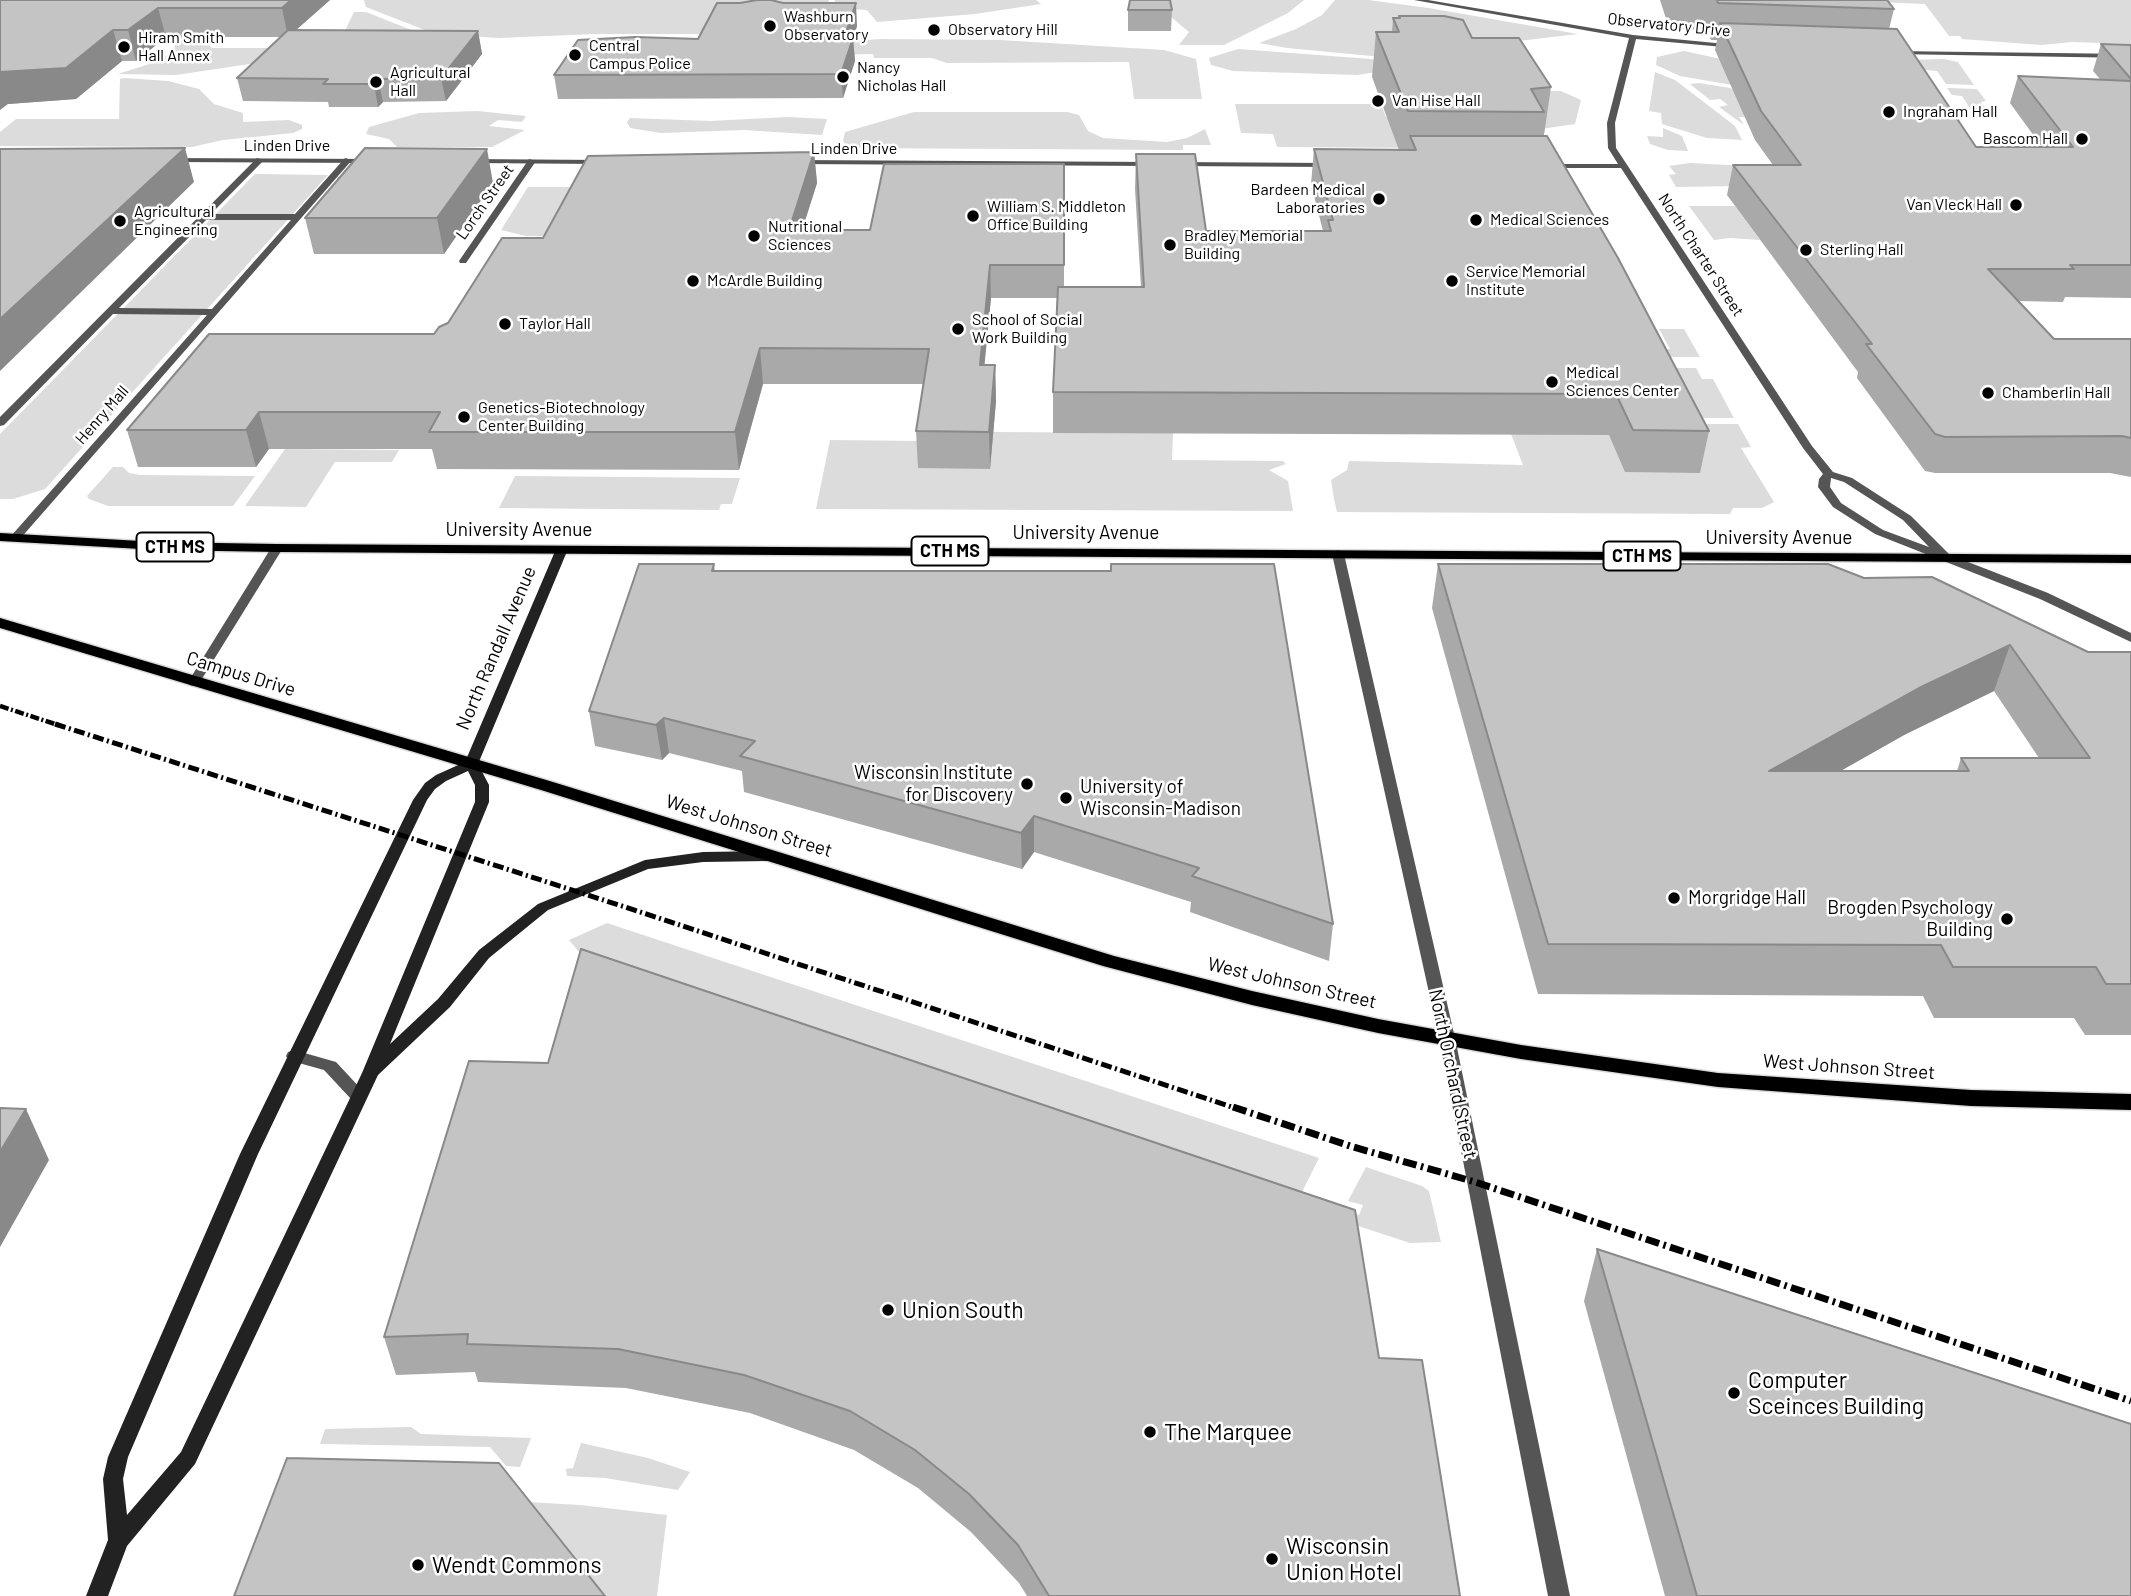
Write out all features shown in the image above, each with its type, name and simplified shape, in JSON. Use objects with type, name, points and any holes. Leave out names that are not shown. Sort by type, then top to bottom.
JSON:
[{"type":"main road","name":"University Avenue","points":[[7,538],[158,546],[277,548],[2131,559]]},
{"type":"main road","name":"North Randall Avenue","points":[[471,764],[562,549]]},
{"type":"main road","name":"Campus Drive","points":[[0,623],[471,764]]},
{"type":"main road","name":"West Johnson Street","points":[[471,764],[1110,961],[1252,998],[1378,1026],[1521,1052],[1718,1080],[1944,1097],[2131,1102]]},
{"type":"main road","points":[[97,1596],[119,1540],[188,1458],[370,1073],[482,802],[482,785],[471,764],[441,778],[430,786],[420,800],[294,1056],[200,1261],[118,1457],[113,1479],[119,1540]]},
{"type":"main road","points":[[370,1073],[444,1003],[484,954],[543,907],[645,865],[704,857],[768,856]]},
{"type":"street","name":"Observatory Drive","points":[[1417,0],[1633,37],[1741,47]]},
{"type":"street","name":"North Charter Street","points":[[1633,37],[1609,137],[1612,148],[1808,448],[1829,474],[1848,480],[1907,518],[1945,557]]},
{"type":"street","points":[[1879,52],[2131,56]]},
{"type":"street","name":"Linden Drive","points":[[161,160],[384,161]]},
{"type":"street","points":[[0,423],[260,160]]},
{"type":"street","name":"Henry Mall","points":[[7,538],[348,160]]},
{"type":"street","points":[[465,161],[616,162]]},
{"type":"street","name":"Lorch Street","points":[[463,261],[532,161]]},
{"type":"street","name":"Linden Drive","points":[[783,162],[1335,165]]},
{"type":"street","points":[[1541,166],[1624,166]]},
{"type":"street","points":[[204,217],[298,217]]},
{"type":"street","points":[[111,311],[213,312]]},
{"type":"street","name":"North Charter Street","points":[[1829,474],[1824,479],[1824,486],[1837,505],[1879,532],[2044,596],[2131,638]]},
{"type":"street","points":[[194,682],[277,548]]},
{"type":"street","name":"North Orchard Street","points":[[1338,554],[1447,1038],[1559,1596]]},
{"type":"street","points":[[294,1056],[330,1066],[358,1095]]},
{"type":"shaded area","points":[[364,0],[829,0],[826,10],[713,34],[595,34],[499,38],[435,34],[366,7]]},
{"type":"shaded area","points":[[835,0],[1036,0],[1041,4],[975,14],[877,22],[867,10],[832,8]]},
{"type":"shaded area","points":[[1304,0],[1288,13],[1224,45],[1179,45],[1189,32],[1153,2]]},
{"type":"shaded area","points":[[1335,0],[1368,0],[1429,8],[1578,34],[1382,57],[1259,43],[1296,29],[1322,15]]},
{"type":"shaded area","points":[[1828,0],[2131,0],[2131,44],[2072,42],[2041,45],[1962,39],[1960,36],[1949,36],[1925,4]]},
{"type":"shaded area","points":[[354,12],[366,12],[429,37],[341,39]]},
{"type":"shaded area","points":[[176,33],[198,35],[212,48],[326,48],[263,62],[176,75],[118,74],[162,60],[175,47]]},
{"type":"shaded area","points":[[881,39],[1000,40],[1164,50],[1196,59],[1202,99],[1134,99],[1129,62],[947,63],[932,58],[874,58],[873,54],[745,57],[834,42]]},
{"type":"shaded area","points":[[1238,49],[1381,62],[1376,72],[1357,75],[1233,71],[1211,65],[1209,58]]},
{"type":"shaded area","points":[[1684,51],[1721,59],[1744,87],[1680,76],[1656,65],[1657,57]]},
{"type":"shaded area","points":[[1944,59],[1958,62],[1974,85],[1946,84],[1937,71],[1912,69],[1906,60]]},
{"type":"shaded area","points":[[1655,72],[1675,80],[1735,126],[1742,140],[1707,138],[1662,124],[1661,113],[1649,111]]},
{"type":"shaded area","points":[[120,79],[168,81],[199,89],[214,104],[243,113],[243,122],[289,120],[302,125],[302,129],[293,133],[223,140],[192,147],[0,146],[0,132],[16,119],[119,119]]},
{"type":"shaded area","points":[[1690,84],[1730,88],[1779,113],[1784,119],[1739,117],[1744,125],[1719,107],[1728,105],[1720,99],[1710,100]]},
{"type":"shaded area","points":[[1947,88],[1977,89],[1986,101],[1981,102],[1988,112],[1972,111],[1962,96],[1952,95]]},
{"type":"shaded area","points":[[1545,91],[1561,91],[1581,100],[1575,124],[1541,129]]},
{"type":"shaded area","points":[[1235,104],[1381,104],[1386,117],[1394,117],[1432,148],[1277,147],[1273,134],[1241,133]]},
{"type":"shaded area","points":[[477,111],[526,116],[522,122],[498,120],[489,126],[525,130],[492,147],[397,147],[389,139],[366,134],[369,127],[419,113]]},
{"type":"shaded area","points":[[914,112],[1067,112],[1079,115],[1088,131],[1103,138],[1167,142],[1187,138],[1205,129],[1211,145],[1183,145],[1183,150],[849,148],[843,141],[845,132]]},
{"type":"shaded area","points":[[788,117],[827,119],[822,135],[744,130],[661,133],[630,128],[627,122],[630,118],[710,121]]},
{"type":"shaded area","points":[[1663,128],[1682,136],[1688,151],[1668,150],[1650,144],[1647,136],[1663,137]]},
{"type":"shaded area","points":[[1690,163],[1842,171],[1737,186],[1676,187],[1669,175],[1676,174],[1669,166]]},
{"type":"shaded area","points":[[255,174],[328,175],[45,489],[13,499],[0,499],[0,434]]},
{"type":"shaded area","points":[[528,187],[590,187],[555,236],[526,236],[501,230]]},
{"type":"shaded area","points":[[1689,206],[1735,206],[1760,240],[1714,240]]},
{"type":"shaded area","points":[[1659,329],[1684,329],[1700,357],[1651,357],[1643,350],[1670,349]]},
{"type":"shaded area","points":[[1658,368],[1696,368],[1702,379],[1713,379],[1734,418],[1699,418]]},
{"type":"shaded area","points":[[1675,424],[1738,424],[1751,447],[1741,448],[1774,502],[1762,508],[1733,508],[1730,514],[1337,512],[1331,480],[1347,470],[1349,461],[1523,465],[1511,434]]},
{"type":"shaded area","points":[[993,432],[1173,433],[1172,460],[1283,461],[1286,464],[1269,470],[1288,481],[1293,511],[816,509],[830,440],[922,441]]},
{"type":"shaded area","points":[[285,449],[399,450],[392,462],[335,462],[306,507],[245,506]]},
{"type":"shaded area","points":[[113,467],[123,467],[129,473],[140,475],[255,476],[233,506],[108,506],[89,499],[87,496]]},
{"type":"shaded area","points":[[515,476],[740,478],[732,504],[721,504],[719,510],[499,508]]},
{"type":"shaded area","points":[[607,923],[1319,1158],[1296,1204],[592,967],[569,940]]},
{"type":"shaded area","points":[[1366,1167],[1422,1186],[1429,1191],[1441,1242],[1410,1243],[1340,1220],[1345,1211],[1359,1215],[1363,1205],[1348,1201]]},
{"type":"shaded area","points":[[411,1427],[421,1434],[531,1438],[520,1467],[506,1466],[490,1447],[320,1444],[325,1429]]},
{"type":"shaded area","points":[[581,1443],[648,1458],[690,1472],[678,1490],[605,1478],[567,1476],[566,1469],[573,1468]]},
{"type":"shaded area","points":[[510,1501],[580,1505],[667,1515],[657,1596],[585,1596]]},
{"type":"building","points":[[0,0],[291,0],[282,8],[158,8],[128,30],[113,30],[66,68],[0,72]]},
{"type":"building","points":[[757,0],[783,3],[856,3],[844,38],[853,38],[841,74],[554,75],[578,40],[636,37],[698,39],[717,3]]},
{"type":"building","points":[[1130,0],[1170,0],[1172,10],[1128,10]]},
{"type":"building","points":[[1717,0],[1887,0],[1894,9],[1718,3]]},
{"type":"building","points":[[1399,16],[1444,16],[1463,20],[1472,38],[1519,38],[1551,87],[1531,89],[1544,112],[1408,111],[1376,32],[1399,32],[1393,18],[1400,18]]},
{"type":"building","points":[[1720,23],[1897,29],[1976,147],[2073,147],[2018,76],[2131,81],[2131,265],[2070,265],[2074,269],[1988,269],[2054,339],[2131,339],[2131,438],[1945,437],[1935,434],[1866,344],[1872,344],[1733,165],[1801,165],[1761,111]]},
{"type":"building","points":[[288,30],[478,31],[441,78],[378,79],[374,84],[323,84],[328,79],[237,78]]},
{"type":"building","points":[[2101,44],[2131,45],[2131,79]]},
{"type":"building","points":[[1410,136],[1547,136],[1618,258],[1709,431],[1633,430],[1616,394],[1053,392],[1058,287],[1144,287],[1136,154],[1195,154],[1206,231],[1331,231],[1328,220],[1333,220],[1314,149],[1416,150]]},
{"type":"building","points":[[185,148],[0,319],[0,149]]},
{"type":"building","points":[[365,148],[487,149],[437,218],[305,218]]},
{"type":"building","points":[[814,152],[789,230],[870,230],[884,164],[1064,164],[1064,265],[990,265],[980,365],[995,365],[989,432],[916,431],[929,349],[760,348],[735,432],[429,432],[440,412],[259,412],[246,430],[127,430],[209,334],[434,334],[439,327],[448,323],[502,238],[543,238],[588,156]]},
{"type":"building","name":"Wisconsin Institute for Discovery","points":[[639,564],[714,564],[712,571],[1111,571],[1111,564],[1274,564],[1333,924],[1192,876],[1199,868],[1034,816],[1021,833],[740,756],[755,741],[664,718],[656,725],[589,711]]},
{"type":"building","points":[[1438,564],[1828,564],[1864,578],[1932,577],[2088,652],[2131,652],[2131,984],[2106,984],[2096,967],[1953,967],[1941,945],[1548,944]],"holes":[[[2010,645],[2090,758],[1961,758],[1969,771],[1769,771],[1919,688]]]},
{"type":"building","name":"Union South","points":[[581,949],[1355,1210],[1379,1358],[1422,1360],[1460,1596],[1049,1596],[1018,1545],[969,1494],[915,1450],[850,1411],[744,1375],[618,1349],[467,1344],[468,1334],[384,1337],[469,1061],[548,1063]]},
{"type":"building","points":[[0,1108],[26,1109],[0,1152]]},
{"type":"building","name":"Computer Sceinces Building","points":[[1597,1249],[2131,1424],[2131,1596],[1697,1596]]},
{"type":"building","name":"Wendt Commons","points":[[287,1458],[499,1463],[605,1596],[234,1596]]},
{"type":"railway","points":[[0,706],[61,726]]},
{"type":"railway","points":[[55,724],[625,907],[1238,1109]]},
{"type":"railway","points":[[1233,1107],[1350,1146],[1475,1182],[2131,1401]]},
{"type":"place","name":"Washburn Observatory","points":[[770,26]]},
{"type":"place","name":"Observatory Hill","points":[[934,30]]},
{"type":"place","name":"Hiram Smith Hall Annex","points":[[124,47]]},
{"type":"place","name":"Central Campus Police","points":[[575,55]]},
{"type":"place","name":"Nancy Nicholas Hall","points":[[843,77]]},
{"type":"place","name":"Agricultural Hall","points":[[376,82]]},
{"type":"place","name":"Van Hise Hall","points":[[1378,101]]},
{"type":"place","name":"Ingraham Hall","points":[[1889,112]]},
{"type":"place","name":"Bascom Hall","points":[[2082,139]]},
{"type":"place","name":"Bardeen Medical Laboratories","points":[[1379,199]]},
{"type":"place","name":"Van Vleck Hall","points":[[2016,205]]},
{"type":"place","name":"William S. Middleton Office Building","points":[[973,216]]},
{"type":"place","name":"Medical Sciences","points":[[1476,220]]},
{"type":"place","name":"Agricultural Engineering","points":[[120,221]]},
{"type":"place","name":"Nutritional Sciences","points":[[754,236]]},
{"type":"place","name":"Bradley Memorial Building","points":[[1170,245]]},
{"type":"place","name":"Sterling Hall","points":[[1806,250]]},
{"type":"place","name":"McArdle Building","points":[[693,281]]},
{"type":"place","name":"Service Memorial Institute","points":[[1452,281]]},
{"type":"place","name":"Taylor Hall","points":[[505,324]]},
{"type":"place","name":"School of Social Work Building","points":[[958,329]]},
{"type":"place","name":"Medical Sciences Center","points":[[1552,382]]},
{"type":"place","name":"Chamberlin Hall","points":[[1988,393]]},
{"type":"place","name":"Genetics-Biotechnology Center Building","points":[[464,417]]},
{"type":"place","name":"Wisconsin Institute for Discovery","points":[[1027,784]]},
{"type":"place","name":"University of Wisconsin-Madison","points":[[1066,798]]},
{"type":"place","name":"Morgridge Hall","points":[[1674,898]]},
{"type":"place","name":"Brogden Psychology Building","points":[[2007,919]]},
{"type":"place","name":"Union South","points":[[888,1310]]},
{"type":"place","name":"Computer Sceinces Building","points":[[1734,1393]]},
{"type":"place","name":"The Marquee","points":[[1150,1432]]},
{"type":"place","name":"Wisconsin Union Hotel","points":[[1272,1559]]},
{"type":"place","name":"Wendt Commons","points":[[418,1565]]}]
